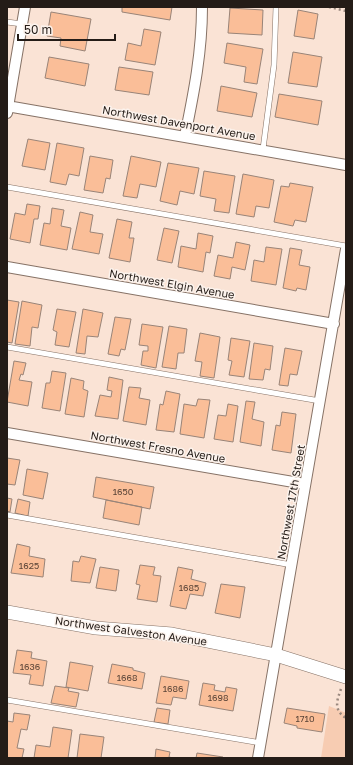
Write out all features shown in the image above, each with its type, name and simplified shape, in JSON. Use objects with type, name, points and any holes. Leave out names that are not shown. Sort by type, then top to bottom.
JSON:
[{"type":"street","points":[[7,108],[25,7]]},
{"type":"street","points":[[185,136],[196,84],[202,33],[202,7]]},
{"type":"street","name":"Northwest Davenport Avenue","points":[[7,108],[185,136],[346,165]]},
{"type":"street","name":"Northwest 17th Street","points":[[258,758],[321,402],[346,248]]},
{"type":"street","name":"Northwest Elgin Avenue","points":[[7,267],[334,324]]},
{"type":"street","name":"Northwest Fresno Avenue","points":[[7,433],[306,484]]},
{"type":"street","name":"Northwest Galveston Avenue","points":[[7,612],[96,628],[172,634],[276,654],[345,677]]},
{"type":"lane","points":[[262,149],[274,65],[276,7]]},
{"type":"lane","points":[[7,22],[22,24]]},
{"type":"lane","points":[[7,187],[346,248]]},
{"type":"lane","points":[[7,347],[321,402]]},
{"type":"lane","points":[[7,515],[292,565]]},
{"type":"lane","points":[[7,700],[261,742]]},
{"type":"path","points":[[330,7],[346,11]]},
{"type":"path","points":[[345,677],[336,702],[338,709],[346,718]]},
{"type":"shaded area","points":[[329,706],[346,713],[346,758],[321,758]]},
{"type":"building","points":[[122,7],[172,7],[170,20],[122,12]]},
{"type":"building","points":[[230,8],[263,10],[262,35],[228,33]]},
{"type":"building","points":[[298,10],[318,14],[314,39],[294,36]]},
{"type":"building","points":[[51,12],[91,19],[85,51],[60,46],[61,38],[47,36]]},
{"type":"building","points":[[144,29],[161,32],[155,65],[125,60],[128,43],[141,46]]},
{"type":"building","points":[[227,43],[263,49],[257,84],[244,82],[246,67],[224,63]]},
{"type":"building","points":[[293,52],[322,57],[317,87],[288,83]]},
{"type":"building","points":[[49,57],[89,64],[85,86],[45,78]]},
{"type":"building","points":[[119,67],[153,72],[149,95],[115,90]]},
{"type":"building","points":[[221,86],[257,93],[252,117],[217,111]]},
{"type":"building","points":[[279,94],[322,101],[318,125],[275,117]]},
{"type":"building","points":[[28,139],[50,143],[45,170],[22,166]]},
{"type":"building","points":[[57,143],[84,148],[79,176],[69,174],[66,185],[50,182]]},
{"type":"building","points":[[90,156],[113,160],[110,179],[106,178],[103,193],[84,190]]},
{"type":"building","points":[[131,156],[161,162],[156,187],[140,184],[137,198],[123,196]]},
{"type":"building","points":[[168,163],[199,168],[194,194],[180,191],[177,205],[160,201]]},
{"type":"building","points":[[204,171],[235,176],[229,213],[214,211],[216,199],[200,196]]},
{"type":"building","points":[[243,174],[274,180],[269,208],[256,206],[254,217],[236,214]]},
{"type":"building","points":[[290,183],[313,187],[306,222],[295,220],[293,226],[274,222],[281,186],[289,187]]},
{"type":"building","points":[[27,204],[40,206],[38,219],[34,219],[30,243],[10,239],[15,213],[25,215]]},
{"type":"building","points":[[52,208],[64,210],[61,226],[71,228],[67,250],[40,245],[44,223],[50,224]]},
{"type":"building","points":[[80,212],[93,215],[90,232],[103,234],[99,254],[72,249]]},
{"type":"building","points":[[117,219],[132,222],[129,238],[134,238],[130,262],[109,258]]},
{"type":"building","points":[[164,228],[179,231],[172,263],[157,260]]},
{"type":"building","points":[[198,233],[213,236],[210,253],[206,252],[203,272],[178,267],[181,246],[196,249]]},
{"type":"building","points":[[236,242],[250,245],[245,270],[232,267],[230,279],[214,276],[218,255],[233,258]]},
{"type":"building","points":[[266,247],[282,249],[276,285],[251,281],[254,260],[264,262]]},
{"type":"building","points":[[290,248],[302,250],[299,265],[310,267],[306,290],[297,288],[296,291],[283,288]]},
{"type":"building","points":[[7,300],[19,302],[12,343],[7,342]]},
{"type":"building","points":[[22,301],[42,305],[38,328],[32,327],[30,346],[15,344]]},
{"type":"building","points":[[57,309],[76,312],[69,347],[55,345],[57,332],[53,330]]},
{"type":"building","points":[[83,309],[103,313],[98,337],[87,336],[85,354],[76,353]]},
{"type":"building","points":[[115,317],[131,319],[125,350],[121,349],[119,356],[108,354]]},
{"type":"building","points":[[142,324],[163,327],[156,368],[141,365],[143,351],[148,351],[148,346],[139,345]]},
{"type":"building","points":[[169,326],[187,329],[184,353],[178,353],[176,369],[162,367]]},
{"type":"building","points":[[200,333],[220,337],[214,378],[200,376],[202,362],[195,361]]},
{"type":"building","points":[[231,338],[250,341],[244,377],[229,375],[232,361],[228,360]]},
{"type":"building","points":[[254,343],[273,346],[270,370],[265,369],[263,380],[249,379]]},
{"type":"building","points":[[285,348],[302,351],[297,375],[290,374],[288,386],[279,385]]},
{"type":"building","points":[[14,361],[26,363],[23,375],[21,374],[19,380],[32,382],[28,406],[7,402]]},
{"type":"building","points":[[52,371],[66,373],[60,411],[42,408],[46,383],[50,383]]},
{"type":"building","points":[[109,377],[123,380],[118,419],[95,416],[100,395],[111,397],[112,391],[107,390]]},
{"type":"building","points":[[71,378],[84,381],[83,389],[88,391],[84,417],[65,414]]},
{"type":"building","points":[[129,387],[141,388],[139,398],[150,400],[146,425],[123,421]]},
{"type":"building","points":[[166,391],[180,394],[174,432],[156,430],[160,404],[163,405]]},
{"type":"building","points":[[198,399],[210,400],[204,438],[180,434],[184,404],[196,406]]},
{"type":"building","points":[[246,401],[255,402],[252,419],[264,422],[261,446],[240,442]]},
{"type":"building","points":[[228,404],[238,406],[233,442],[214,439],[218,415],[226,416]]},
{"type":"building","points":[[282,412],[296,414],[291,453],[272,450],[276,425],[280,426]]},
{"type":"building","points":[[7,458],[20,460],[15,485],[7,484]]},
{"type":"building","points":[[27,469],[48,473],[43,499],[23,495]]},
{"type":"building","points":[[96,477],[154,487],[150,509],[93,497]]},
{"type":"building","points":[[7,498],[12,499],[10,512],[7,511]]},
{"type":"building","points":[[18,499],[30,502],[28,516],[15,513]]},
{"type":"building","points":[[106,500],[142,507],[139,525],[103,518]]},
{"type":"building","points":[[17,544],[30,547],[29,556],[45,559],[43,577],[11,573]]},
{"type":"building","points":[[81,556],[96,559],[90,583],[71,581],[73,561],[79,562]]},
{"type":"building","points":[[140,565],[155,567],[153,575],[161,576],[157,602],[137,599],[140,585],[136,584]]},
{"type":"building","points":[[100,567],[119,570],[116,591],[96,588]]},
{"type":"building","points":[[178,567],[193,570],[191,579],[206,583],[203,596],[190,594],[186,609],[170,606]]},
{"type":"building","points":[[221,584],[245,587],[240,618],[215,613]]},
{"type":"building","points":[[17,650],[32,652],[31,658],[47,661],[43,686],[29,684],[31,675],[13,673]]},
{"type":"building","points":[[70,662],[93,666],[88,691],[66,687]]},
{"type":"building","points":[[112,664],[133,668],[133,670],[145,673],[142,689],[108,683]]},
{"type":"building","points":[[161,676],[189,681],[186,699],[173,697],[171,705],[156,703]]},
{"type":"building","points":[[203,683],[215,685],[214,690],[225,692],[226,687],[237,689],[233,711],[199,705]]},
{"type":"building","points":[[55,686],[69,688],[68,691],[79,693],[76,707],[51,703]]},
{"type":"building","points":[[157,708],[170,710],[168,724],[154,722]]},
{"type":"building","points":[[287,708],[325,714],[322,732],[297,728],[297,726],[284,723]]},
{"type":"building","points":[[14,713],[30,715],[27,730],[21,729],[17,748],[24,749],[22,758],[7,758],[7,721],[13,722]]},
{"type":"building","points":[[53,727],[72,730],[68,758],[34,758],[36,745],[50,747]]},
{"type":"building","points":[[80,734],[104,737],[101,758],[77,758]]},
{"type":"building","points":[[156,749],[170,752],[169,757],[173,758],[155,758]]},
{"type":"building","points":[[197,753],[223,757],[223,758],[196,758]]}]
